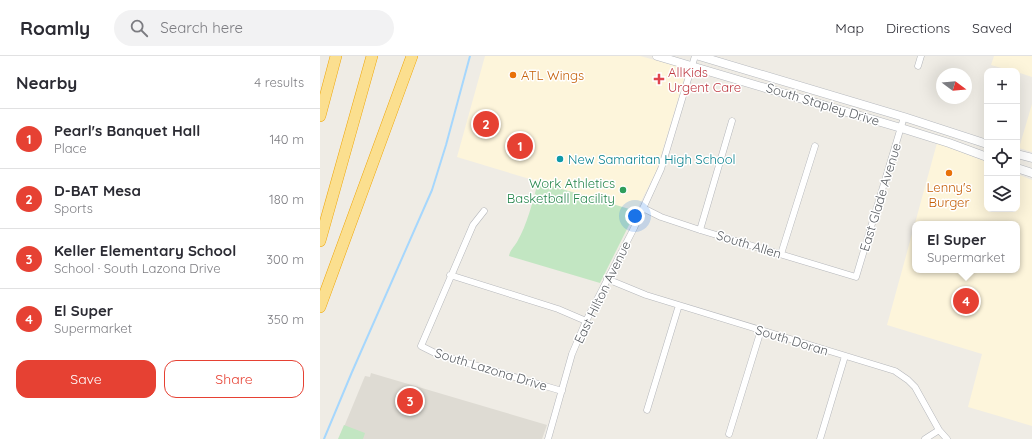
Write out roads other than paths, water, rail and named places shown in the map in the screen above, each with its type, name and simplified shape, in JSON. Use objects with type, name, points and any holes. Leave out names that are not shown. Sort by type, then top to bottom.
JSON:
[{"type":"highway","points":[[320,116],[336,56]]},
{"type":"highway","points":[[320,242],[372,56]]},
{"type":"highway","points":[[320,307],[412,56]]},
{"type":"main road","name":"South Stapley Drive","points":[[657,56],[669,58],[984,154]]},
{"type":"main road","name":"South Stapley Drive","points":[[699,56],[904,117],[984,143]]},
{"type":"main road","points":[[1020,155],[1032,158]]},
{"type":"main road","points":[[1020,169],[1032,173]]},
{"type":"street","name":"East Hilton Avenue","points":[[548,439],[572,354],[586,321],[661,169],[695,56]]},
{"type":"street","points":[[918,66],[921,56]]},
{"type":"street","name":"East Glade Avenue","points":[[856,277],[904,117]]},
{"type":"street","points":[[700,230],[732,121]]},
{"type":"street","points":[[781,254],[815,146]]},
{"type":"street","name":"South Allen","points":[[643,208],[662,217],[700,230],[856,277]]},
{"type":"street","points":[[484,211],[472,225],[450,275],[558,309],[586,321]]},
{"type":"street","name":"South Lazona Drive","points":[[450,275],[420,346],[438,354],[562,391]]},
{"type":"street","name":"South Doran","points":[[607,279],[646,295],[895,371],[915,387],[939,430],[947,439]]},
{"type":"street","points":[[648,410],[679,305]]},
{"type":"street","points":[[729,434],[761,330]]},
{"type":"street","points":[[820,439],[845,356]]},
{"type":"street","points":[[925,439],[939,430]]},
{"type":"waterway","points":[[324,439],[432,190],[470,56]]},
{"type":"place","name":"ATL Wings","points":[[513,75]]},
{"type":"place","name":"AllKids Urgent Care","points":[[659,79]]},
{"type":"place","name":"D-BAT Mesa","points":[[486,124]]},
{"type":"place","name":"Pearl's Banquet Hall","points":[[520,146]]},
{"type":"place","name":"New Samaritan High School","points":[[560,159]]},
{"type":"place","name":"Lenny's Burger","points":[[949,173]]},
{"type":"place","name":"Work Athletics Basketball Facility","points":[[623,190]]},
{"type":"place","name":"El Super","points":[[966,301]]},
{"type":"place","name":"Keller Elementary School","points":[[410,401]]}]
